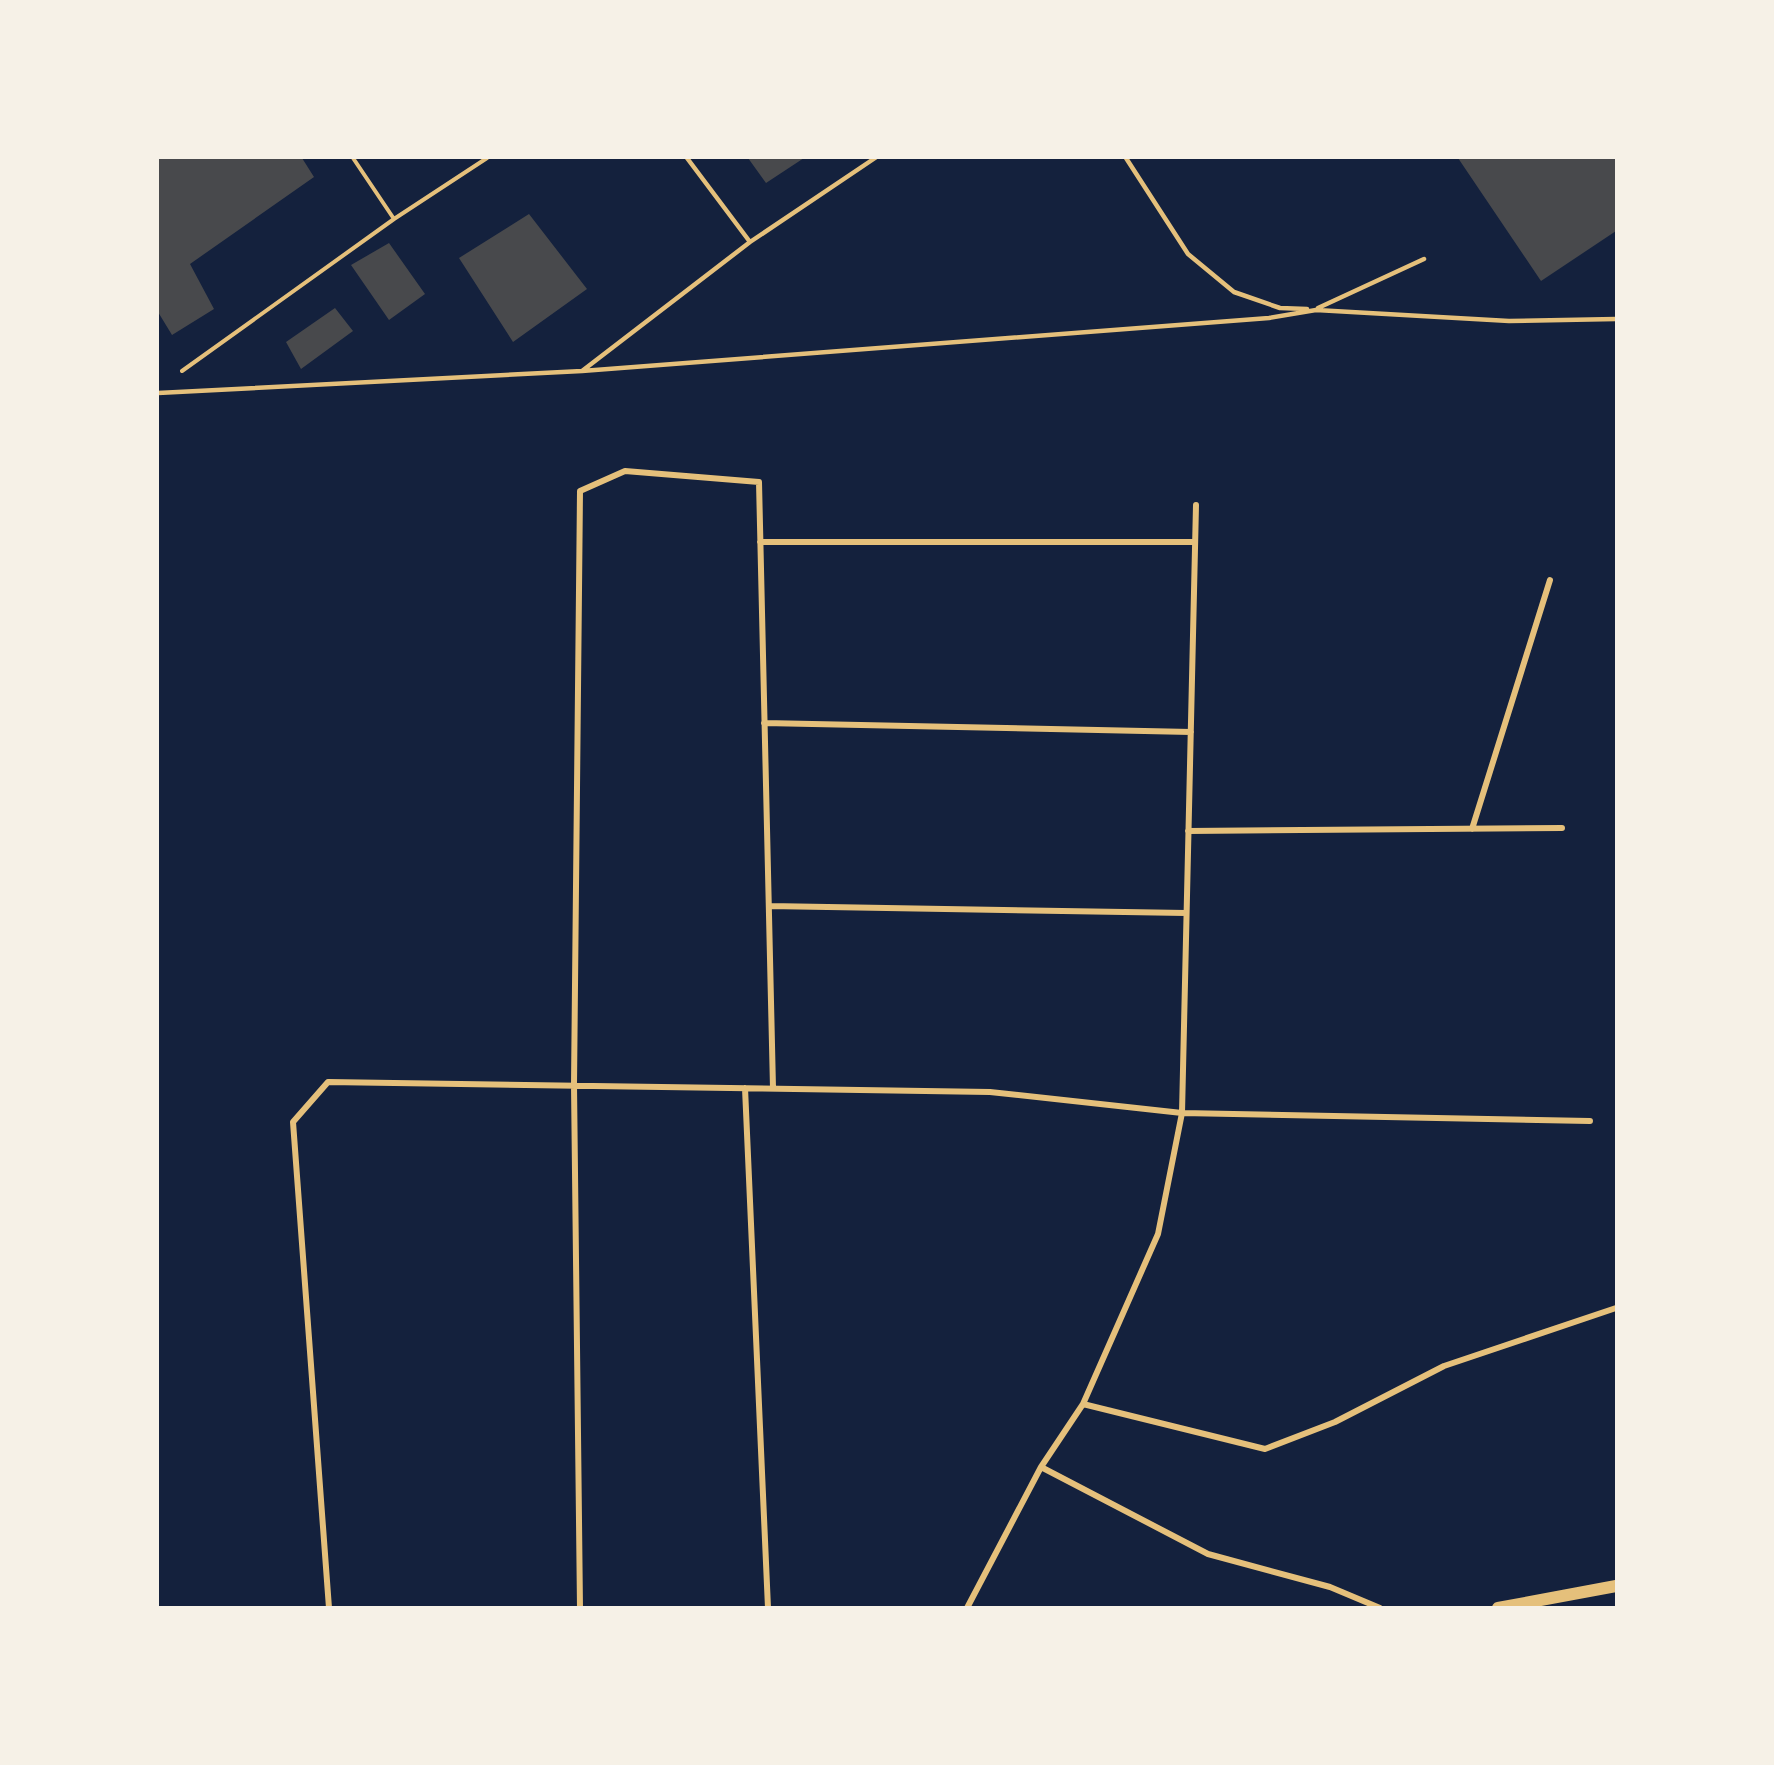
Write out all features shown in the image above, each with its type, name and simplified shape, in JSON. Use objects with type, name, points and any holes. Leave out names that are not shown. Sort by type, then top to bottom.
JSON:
[{"type":"main road","points":[[1498,1608],[1617,1586]]},
{"type":"street","points":[[580,1608],[574,1085],[580,491],[625,471],[759,482],[773,1088]]},
{"type":"street","points":[[967,1608],[1041,1467],[1083,1404],[1158,1234],[1182,1113],[1196,505]]},
{"type":"street","points":[[760,542],[1195,542]]},
{"type":"street","points":[[1472,829],[1550,580]]},
{"type":"street","points":[[764,723],[1191,732]]},
{"type":"street","points":[[1188,831],[1562,828]]},
{"type":"street","points":[[769,906],[1186,913]]},
{"type":"street","points":[[329,1608],[293,1122],[328,1082],[990,1092],[1182,1113],[1590,1121]]},
{"type":"street","points":[[745,1088],[768,1608]]},
{"type":"street","points":[[1083,1404],[1265,1449],[1335,1422],[1444,1366],[1617,1308]]},
{"type":"street","points":[[1041,1467],[1208,1554],[1330,1587],[1380,1608]]},
{"type":"lane","points":[[687,158],[750,242]]},
{"type":"lane","points":[[582,371],[750,242],[875,158]]},
{"type":"lane","points":[[1126,158],[1188,254],[1234,292],[1280,308],[1509,321],[1617,319]]},
{"type":"lane","points":[[158,393],[582,371],[1269,318],[1316,310],[1424,259]]},
{"type":"path","points":[[352,158],[393,219]]},
{"type":"path","points":[[176,375],[393,219],[487,158]]},
{"type":"building","points":[[158,158],[302,158],[314,177],[190,264],[214,309],[172,335],[158,312]]},
{"type":"building","points":[[748,158],[804,158],[766,183]]},
{"type":"building","points":[[1458,158],[1616,158],[1616,231],[1541,281]]},
{"type":"building","points":[[529,214],[587,289],[513,342],[459,258]]},
{"type":"building","points":[[389,243],[425,294],[389,320],[351,265]]},
{"type":"building","points":[[335,308],[353,331],[301,369],[286,342]]}]
